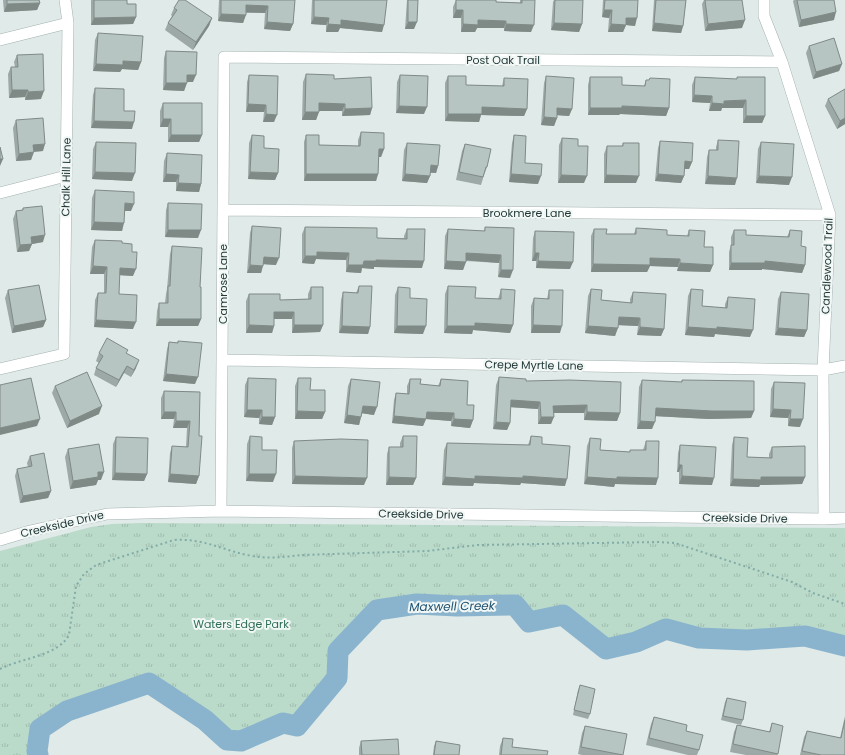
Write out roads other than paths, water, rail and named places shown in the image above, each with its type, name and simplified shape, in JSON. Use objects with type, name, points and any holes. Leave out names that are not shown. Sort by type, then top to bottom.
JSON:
[{"type":"street","name":"Chalk Hill Lane","points":[[0,370],[64,354],[68,23],[65,0]]},
{"type":"street","name":"Candlewood Trail","points":[[764,0],[764,16],[782,62],[830,215],[823,370],[824,519]]},
{"type":"street","points":[[0,40],[68,23]]},
{"type":"street","name":"Post Oak Trail","points":[[224,58],[782,62]]},
{"type":"street","name":"Camrose Lane","points":[[221,511],[224,58]]},
{"type":"street","points":[[0,193],[66,176]]},
{"type":"street","name":"Brookmere Lane","points":[[224,210],[830,215]]},
{"type":"street","name":"Crepe Myrtle Lane","points":[[223,360],[823,370],[845,366]]},
{"type":"street","name":"Creekside Drive","points":[[0,540],[30,531],[107,514],[221,511],[824,519],[845,518]]},
{"type":"waterway","name":"Maxwell Creek","points":[[38,755],[37,751],[40,729],[67,711],[149,683],[205,720],[227,740],[241,741],[283,723],[297,726],[337,678],[338,651],[377,610],[417,604],[457,606],[515,605],[529,622],[563,615],[606,649],[636,642],[666,629],[699,638],[747,640],[805,636],[845,646]]},
{"type":"park label","name":"Waters Edge Park","points":[[241,624]]}]
